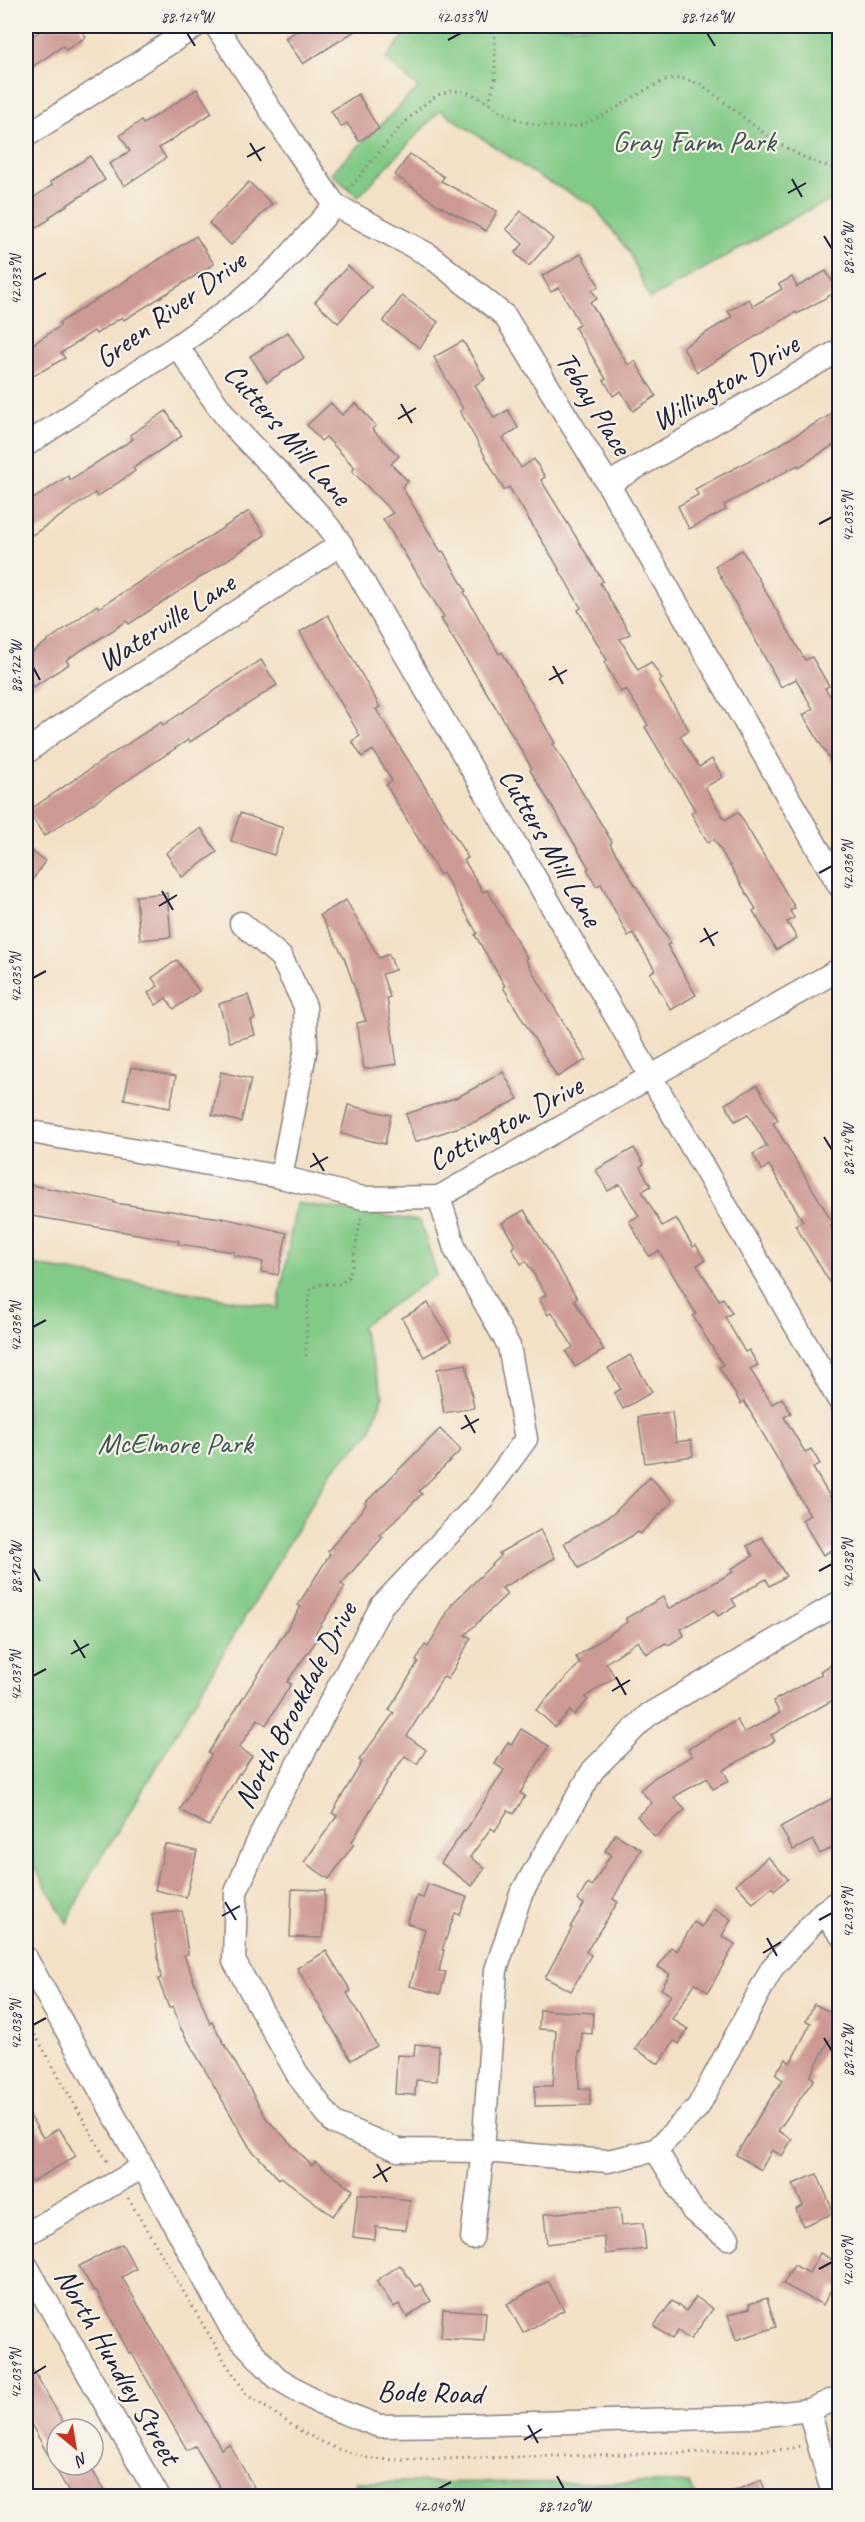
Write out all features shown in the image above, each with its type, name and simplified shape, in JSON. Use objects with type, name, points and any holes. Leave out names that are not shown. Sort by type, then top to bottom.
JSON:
[{"type":"street","points":[[26,136],[196,26]]},
{"type":"street","name":"Tebay Place","points":[[216,26],[335,205],[429,255],[505,315],[609,484],[840,887]]},
{"type":"street","name":"Green River Drive","points":[[26,445],[177,346],[259,286],[335,205]]},
{"type":"street","name":"Cutters Mill Lane","points":[[177,346],[229,420],[310,504],[341,544],[840,1402]]},
{"type":"street","name":"Willington Drive","points":[[609,484],[840,350]]},
{"type":"street","name":"Waterville Lane","points":[[26,753],[54,731],[341,544]]},
{"type":"street","points":[[241,923],[281,957],[304,1006],[306,1048],[281,1177]]},
{"type":"street","name":"Cottington Drive","points":[[26,1131],[281,1177],[363,1198],[439,1197],[840,969]]},
{"type":"street","name":"North Brookdale Drive","points":[[439,1197],[455,1249],[509,1346],[525,1439],[483,1497],[382,1605],[266,1823],[236,1892],[234,1961],[299,2077],[334,2123],[398,2150],[483,2151],[608,2161],[656,2150]]},
{"type":"street","points":[[472,2238],[483,2151],[496,1970],[520,1894],[593,1770],[648,1715],[840,1602]]},
{"type":"street","points":[[728,2238],[693,2211],[656,2150],[698,2107],[772,1968],[831,1906],[840,1934]]},
{"type":"street","name":"Bode Road","points":[[26,1958],[232,2330],[277,2378],[321,2404],[379,2426],[621,2422],[750,2417],[809,2410],[840,2397]]},
{"type":"street","points":[[26,2234],[143,2167]]},
{"type":"street","name":"North Hundley Street","points":[[26,2265],[158,2496]]},
{"type":"street","points":[[809,2410],[829,2481],[836,2496]]},
{"type":"path","points":[[489,103],[495,79],[495,26]]},
{"type":"path","points":[[335,205],[413,115],[430,100],[442,93],[454,90],[473,94],[509,116],[540,126],[569,127],[584,125],[667,80],[684,79],[702,85],[805,160],[840,168]]},
{"type":"path","points":[[306,1356],[307,1311],[311,1288],[323,1284],[340,1284],[348,1277],[362,1218]]},
{"type":"path","points":[[26,2019],[118,2181],[227,2365],[248,2395],[304,2433],[335,2448],[371,2459],[403,2460],[748,2451],[789,2449],[817,2440]]},
{"type":"green space","name":"Gray Farm Park","points":[[411,26],[839,26],[839,198],[810,209],[650,299],[629,252],[593,205],[541,178],[440,110],[358,197],[331,173],[418,88],[386,59]]},
{"type":"green space","name":"McElmore Park","points":[[296,1203],[420,1221],[437,1275],[361,1326],[383,1396],[369,1434],[332,1470],[91,1873],[67,1923],[26,1852],[26,1264],[278,1308]]},
{"type":"green space","points":[[356,2482],[689,2483],[696,2496],[352,2496]]},
{"type":"building","points":[[48,26],[79,26],[86,37],[66,50],[63,46],[26,71],[26,40]]},
{"type":"building","points":[[305,26],[363,26],[303,64],[285,38]]},
{"type":"building","points":[[197,89],[212,113],[159,148],[166,158],[124,186],[109,164],[130,151],[120,135],[141,121],[143,124]]},
{"type":"building","points":[[358,94],[379,129],[359,141],[347,123],[341,127],[331,111]]},
{"type":"building","points":[[410,154],[444,177],[441,181],[497,211],[486,231],[438,205],[395,175]]},
{"type":"building","points":[[90,156],[105,180],[26,234],[26,203],[52,185],[50,182]]},
{"type":"building","points":[[249,182],[272,204],[231,245],[209,223]]},
{"type":"building","points":[[521,211],[553,239],[529,266],[515,253],[523,244],[506,229]]},
{"type":"building","points":[[196,236],[214,264],[124,320],[122,317],[96,334],[94,331],[61,353],[65,358],[26,380],[26,349],[60,326],[59,323]]},
{"type":"building","points":[[581,254],[599,286],[592,290],[597,299],[590,302],[628,365],[635,361],[656,396],[633,411],[621,391],[613,396],[604,380],[606,379],[575,328],[580,324],[559,287],[551,292],[542,276]]},
{"type":"building","points":[[348,266],[371,287],[338,323],[315,302]]},
{"type":"building","points":[[826,271],[838,291],[797,314],[796,312],[697,372],[683,347],[732,317],[728,311],[749,299],[753,306],[782,289],[779,284],[792,277],[797,287]]},
{"type":"building","points":[[402,296],[438,322],[420,348],[383,322]]},
{"type":"building","points":[[288,332],[304,358],[267,382],[250,356]]},
{"type":"building","points":[[463,341],[485,379],[475,385],[494,418],[508,410],[518,428],[503,438],[521,468],[534,459],[545,477],[541,480],[603,581],[600,583],[630,634],[620,639],[638,670],[651,662],[662,679],[659,681],[689,730],[680,736],[699,767],[712,759],[723,777],[705,787],[725,820],[738,812],[795,908],[790,911],[794,918],[787,922],[797,938],[776,950],[753,911],[756,909],[714,839],[708,843],[691,813],[695,810],[645,727],[648,725],[626,689],[621,692],[604,662],[607,660],[578,610],[581,608],[552,557],[509,487],[504,490],[460,411],[463,409],[434,357]]},
{"type":"building","points":[[331,403],[342,415],[356,403],[376,426],[372,429],[399,456],[391,464],[408,481],[402,487],[441,552],[443,551],[499,654],[502,652],[555,743],[553,744],[612,842],[610,844],[671,943],[667,945],[696,995],[671,1010],[650,973],[655,970],[633,933],[628,936],[601,884],[596,886],[587,869],[589,868],[530,770],[532,769],[503,719],[441,619],[444,617],[383,519],[393,513],[352,471],[355,468],[326,437],[321,441],[307,425]]},
{"type":"building","points":[[840,409],[840,441],[799,467],[798,465],[724,505],[726,510],[689,529],[678,506],[698,495],[695,489],[779,445]]},
{"type":"building","points":[[166,411],[182,436],[133,468],[135,471],[97,497],[95,493],[26,539],[26,504],[68,476],[70,480],[133,439],[130,435]]},
{"type":"building","points":[[249,511],[265,535],[129,624],[127,621],[66,660],[69,664],[33,687],[26,677],[26,657],[97,605],[99,608]]},
{"type":"building","points":[[742,550],[805,660],[812,657],[829,686],[825,688],[840,712],[840,776],[803,715],[813,709],[796,679],[781,687],[715,566]]},
{"type":"building","points":[[328,615],[380,707],[376,709],[468,858],[464,860],[483,892],[487,890],[527,958],[525,959],[586,1060],[557,1077],[503,987],[505,986],[443,873],[440,875],[386,785],[392,781],[373,750],[362,757],[352,741],[360,736],[300,632]]},
{"type":"building","points":[[261,660],[277,685],[190,742],[188,740],[44,836],[28,811],[161,722],[163,725]]},
{"type":"building","points":[[240,813],[283,828],[274,855],[231,841]]},
{"type":"building","points":[[201,828],[217,852],[182,877],[166,853]]},
{"type":"building","points":[[26,847],[45,861],[26,890]]},
{"type":"building","points":[[167,893],[171,937],[140,940],[136,896]]},
{"type":"building","points":[[346,900],[379,958],[389,954],[395,970],[382,974],[390,997],[387,998],[397,1064],[364,1069],[357,1023],[366,1021],[344,957],[320,915]]},
{"type":"building","points":[[177,960],[199,991],[174,1009],[166,998],[156,1005],[148,993],[158,986],[152,978]]},
{"type":"building","points":[[248,995],[255,1019],[251,1020],[255,1035],[230,1042],[219,1004]]},
{"type":"building","points":[[131,1067],[176,1076],[170,1108],[124,1099]]},
{"type":"building","points":[[221,1072],[251,1079],[241,1122],[212,1115]]},
{"type":"building","points":[[503,1072],[518,1099],[477,1121],[415,1142],[406,1114],[458,1097]]},
{"type":"building","points":[[757,1085],[778,1120],[773,1123],[833,1223],[830,1225],[840,1241],[840,1299],[795,1225],[803,1221],[769,1165],[762,1170],[753,1154],[767,1146],[748,1114],[735,1121],[725,1104]]},
{"type":"building","points":[[348,1105],[391,1115],[385,1144],[341,1134]]},
{"type":"building","points":[[634,1148],[644,1164],[640,1167],[651,1186],[642,1191],[662,1226],[676,1218],[693,1247],[696,1245],[705,1260],[697,1265],[719,1300],[723,1298],[732,1313],[725,1317],[745,1352],[749,1350],[758,1365],[750,1369],[772,1404],[782,1398],[791,1413],[784,1417],[805,1452],[811,1449],[820,1464],[813,1468],[833,1502],[840,1498],[840,1546],[823,1555],[802,1520],[810,1515],[744,1401],[741,1404],[719,1367],[723,1365],[693,1316],[696,1314],[659,1251],[649,1256],[629,1221],[639,1216],[620,1184],[608,1191],[596,1170]]},
{"type":"building","points":[[26,1184],[114,1201],[114,1203],[228,1219],[287,1233],[278,1275],[261,1272],[263,1262],[234,1255],[234,1252],[178,1244],[179,1241],[26,1215]]},
{"type":"building","points":[[524,1210],[577,1298],[574,1300],[604,1350],[575,1367],[566,1352],[573,1347],[552,1312],[548,1315],[539,1299],[546,1295],[526,1261],[521,1264],[512,1248],[515,1245],[502,1223]]},
{"type":"building","points":[[428,1303],[451,1341],[424,1357],[402,1318]]},
{"type":"building","points":[[630,1355],[652,1392],[623,1409],[614,1393],[621,1389],[608,1368]]},
{"type":"building","points":[[466,1364],[474,1408],[444,1413],[437,1369]]},
{"type":"building","points":[[672,1412],[676,1442],[691,1440],[693,1456],[645,1463],[638,1417]]},
{"type":"building","points":[[440,1429],[461,1450],[419,1491],[422,1494],[380,1535],[383,1537],[341,1584],[345,1587],[315,1634],[319,1637],[287,1682],[291,1684],[266,1725],[258,1719],[239,1748],[252,1756],[239,1773],[209,1826],[180,1810],[211,1755],[208,1753],[301,1607],[298,1605],[330,1554],[328,1551],[366,1505],[365,1503]]},
{"type":"building","points":[[650,1477],[673,1501],[640,1534],[638,1532],[579,1568],[564,1543],[614,1513]]},
{"type":"building","points":[[540,1530],[555,1558],[502,1588],[507,1594],[465,1635],[471,1638],[448,1679],[443,1677],[407,1736],[426,1750],[417,1764],[405,1756],[387,1781],[352,1842],[354,1844],[329,1879],[304,1862],[337,1816],[332,1813],[362,1762],[359,1760],[394,1713],[389,1710],[418,1662],[416,1661],[425,1645],[428,1647],[452,1604],[501,1556],[499,1553]]},
{"type":"building","points":[[762,1537],[786,1576],[770,1586],[766,1579],[732,1599],[736,1606],[718,1616],[714,1610],[681,1629],[684,1636],[668,1645],[666,1643],[646,1654],[638,1641],[606,1663],[615,1677],[585,1697],[588,1700],[574,1715],[570,1711],[555,1727],[536,1710],[580,1663],[576,1657],[627,1622],[626,1618],[663,1597],[669,1609],[733,1572],[731,1569],[753,1556],[747,1546]]},
{"type":"building","points":[[840,1660],[840,1696],[771,1735],[775,1741],[723,1770],[729,1781],[713,1789],[707,1778],[674,1797],[685,1810],[655,1837],[637,1816],[652,1803],[640,1790],[655,1777],[692,1756],[688,1749],[737,1720],[744,1733],[780,1713],[773,1701],[822,1674],[820,1671]]},
{"type":"building","points":[[521,1729],[549,1746],[520,1793],[525,1796],[514,1814],[508,1810],[495,1831],[491,1828],[470,1857],[485,1868],[472,1886],[441,1863],[465,1832],[504,1770],[495,1764],[508,1742],[512,1744]]},
{"type":"building","points":[[840,1794],[840,1844],[820,1854],[813,1840],[793,1850],[780,1827]]},
{"type":"building","points":[[615,1834],[641,1849],[613,1899],[618,1902],[586,1952],[591,1955],[571,1991],[545,1978],[584,1904],[578,1900],[588,1883],[592,1886],[611,1854],[605,1851]]},
{"type":"building","points":[[165,1844],[197,1851],[186,1897],[155,1890]]},
{"type":"building","points":[[768,1857],[788,1879],[774,1890],[772,1887],[753,1903],[736,1884]]},
{"type":"building","points":[[428,1884],[467,1897],[460,1915],[455,1913],[442,1950],[444,1950],[439,1971],[446,1972],[440,1994],[410,1986],[425,1929],[407,1923],[417,1896],[423,1898]]},
{"type":"building","points":[[292,1889],[325,1890],[323,1938],[290,1937]]},
{"type":"building","points":[[713,1908],[731,1919],[722,1936],[735,1944],[708,1992],[695,1983],[672,2019],[688,2029],[679,2044],[674,2041],[659,2064],[635,2049],[671,1995],[661,1989],[670,1974],[658,1967],[671,1947],[677,1951],[694,1922],[702,1927]]},
{"type":"building","points":[[182,1911],[188,1954],[184,1955],[210,2024],[212,2022],[267,2119],[312,2166],[315,2162],[353,2190],[333,2216],[281,2177],[279,2179],[250,2148],[180,2027],[173,2006],[169,2008],[158,1979],[161,1978],[152,1915]]},
{"type":"building","points":[[326,1951],[351,1991],[347,1993],[377,2046],[351,2060],[297,1968]]},
{"type":"building","points":[[814,2004],[840,2017],[840,2021],[810,2076],[814,2079],[778,2131],[792,2139],[782,2156],[772,2150],[761,2170],[736,2155],[783,2080],[775,2074],[786,2059],[790,2063],[811,2023],[806,2021]]},
{"type":"building","points":[[540,2010],[593,2013],[592,2034],[582,2033],[581,2052],[579,2052],[579,2089],[590,2088],[590,2105],[535,2106],[535,2086],[553,2086],[556,2030],[539,2029]]},
{"type":"building","points":[[415,2044],[439,2046],[437,2081],[416,2080],[415,2095],[395,2094],[397,2055],[414,2056]]},
{"type":"building","points":[[26,2109],[43,2138],[59,2128],[76,2156],[32,2182],[26,2171]]},
{"type":"building","points":[[817,2174],[834,2213],[803,2226],[796,2209],[803,2206],[793,2184]]},
{"type":"building","points":[[358,2194],[410,2200],[406,2230],[376,2227],[375,2240],[353,2237]]},
{"type":"building","points":[[620,2208],[622,2225],[643,2223],[646,2249],[606,2254],[604,2237],[547,2244],[544,2214]]},
{"type":"building","points":[[122,2244],[136,2269],[122,2277],[221,2449],[229,2444],[259,2496],[225,2496],[195,2446],[187,2450],[131,2352],[129,2353],[96,2290],[94,2291],[79,2266]]},
{"type":"building","points":[[820,2253],[840,2264],[840,2289],[833,2286],[823,2305],[783,2284],[794,2265],[809,2273]]},
{"type":"building","points":[[400,2265],[415,2287],[420,2284],[431,2301],[407,2317],[399,2304],[394,2307],[376,2281]]},
{"type":"building","points":[[548,2281],[564,2310],[523,2333],[507,2304]]},
{"type":"building","points":[[696,2297],[713,2309],[690,2340],[678,2331],[672,2339],[654,2326],[672,2301],[686,2311]]},
{"type":"building","points":[[767,2298],[776,2327],[736,2340],[728,2315],[750,2308],[749,2304]]},
{"type":"building","points":[[443,2309],[486,2312],[484,2341],[441,2338]]},
{"type":"building","points":[[26,2357],[60,2417],[45,2417],[45,2449],[26,2415]]},
{"type":"building","points":[[60,2477],[96,2477],[108,2496],[71,2496]]},
{"type":"building","points":[[761,2480],[768,2496],[722,2496]]}]
